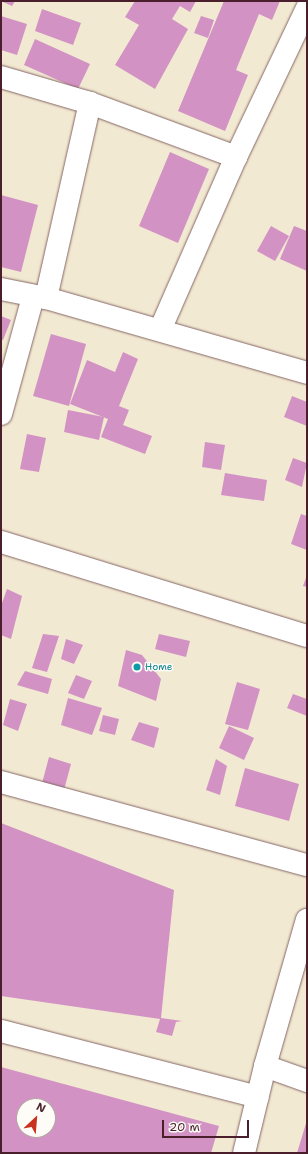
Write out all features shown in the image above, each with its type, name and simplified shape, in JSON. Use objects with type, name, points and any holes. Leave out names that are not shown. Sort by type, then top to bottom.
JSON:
[{"type":"street","points":[[160,330],[236,157],[307,8]]},
{"type":"street","points":[[1,77],[90,103],[236,157]]},
{"type":"street","points":[[1,414],[40,298],[90,103]]},
{"type":"street","points":[[1,289],[160,330],[307,373]]},
{"type":"street","points":[[1,542],[307,636]]},
{"type":"street","points":[[1,782],[307,865]]},
{"type":"street","points":[[244,1153],[265,1066],[307,920]]},
{"type":"street","points":[[1,1031],[258,1097]]},
{"type":"street","points":[[265,1066],[307,1081]]},
{"type":"building","points":[[1,1],[15,1],[12,6]]},
{"type":"building","points":[[135,1],[196,1],[190,12],[180,6],[172,19],[188,29],[155,89],[115,65],[139,25],[125,17]]},
{"type":"building","points":[[224,1],[280,1],[272,20],[259,14],[236,70],[248,75],[225,131],[178,111]]},
{"type":"building","points":[[42,9],[81,23],[73,45],[35,31]]},
{"type":"building","points":[[1,16],[27,24],[17,55],[1,50]]},
{"type":"building","points":[[201,16],[214,20],[208,38],[194,33]]},
{"type":"building","points":[[35,39],[90,64],[78,89],[24,65]]},
{"type":"building","points":[[170,152],[209,169],[178,243],[139,226]]},
{"type":"building","points":[[1,195],[38,205],[21,272],[1,267]]},
{"type":"building","points":[[271,226],[289,236],[275,261],[257,251]]},
{"type":"building","points":[[294,226],[307,231],[307,271],[280,259]]},
{"type":"building","points":[[1,316],[11,320],[3,340],[1,339]]},
{"type":"building","points":[[51,334],[86,344],[69,406],[33,396]]},
{"type":"building","points":[[123,352],[138,359],[119,406],[129,410],[123,425],[152,436],[145,454],[101,437],[108,419],[70,404],[87,360],[115,372]]},
{"type":"building","points":[[292,396],[307,402],[307,426],[284,417]]},
{"type":"building","points":[[68,410],[104,417],[99,440],[64,432]]},
{"type":"building","points":[[27,434],[46,438],[39,472],[20,469]]},
{"type":"building","points":[[205,442],[225,445],[221,470],[202,467]]},
{"type":"building","points":[[293,458],[307,463],[302,487],[285,480]]},
{"type":"building","points":[[225,473],[267,480],[264,501],[221,495]]},
{"type":"building","points":[[301,514],[307,516],[307,550],[291,544]]},
{"type":"building","points":[[307,575],[307,587],[303,586]]},
{"type":"building","points":[[7,589],[22,596],[11,639],[1,635],[1,606]]},
{"type":"building","points":[[43,634],[59,636],[47,672],[32,668]]},
{"type":"building","points":[[159,634],[190,641],[186,657],[155,649]]},
{"type":"building","points":[[66,639],[83,645],[74,664],[61,659]]},
{"type":"building","name":"Home","points":[[126,650],[142,655],[161,679],[156,701],[118,686]]},
{"type":"building","points":[[25,671],[52,679],[48,694],[17,685]]},
{"type":"building","points":[[76,675],[92,681],[84,699],[68,693]]},
{"type":"building","points":[[237,682],[260,689],[248,730],[225,724]]},
{"type":"building","points":[[293,694],[307,699],[307,716],[287,708]]},
{"type":"building","points":[[68,698],[102,708],[92,735],[61,725]]},
{"type":"building","points":[[10,699],[27,704],[18,731],[3,725]]},
{"type":"building","points":[[103,715],[119,719],[115,735],[99,731]]},
{"type":"building","points":[[139,722],[159,728],[154,748],[131,740]]},
{"type":"building","points":[[229,726],[254,738],[244,760],[219,748]]},
{"type":"building","points":[[49,757],[71,764],[64,790],[41,787]]},
{"type":"building","points":[[216,759],[227,766],[220,795],[206,790]]},
{"type":"building","points":[[245,768],[299,784],[289,821],[235,806]]},
{"type":"building","points":[[1,823],[174,890],[161,1018],[182,1021],[176,1022],[172,1036],[156,1032],[160,1019],[1,996]]},
{"type":"building","points":[[1,1067],[219,1126],[211,1153],[1,1153]]},
{"type":"building","points":[[307,1120],[307,1153],[297,1153]]},
{"type":"place","name":"Home","points":[[137,667]]}]
